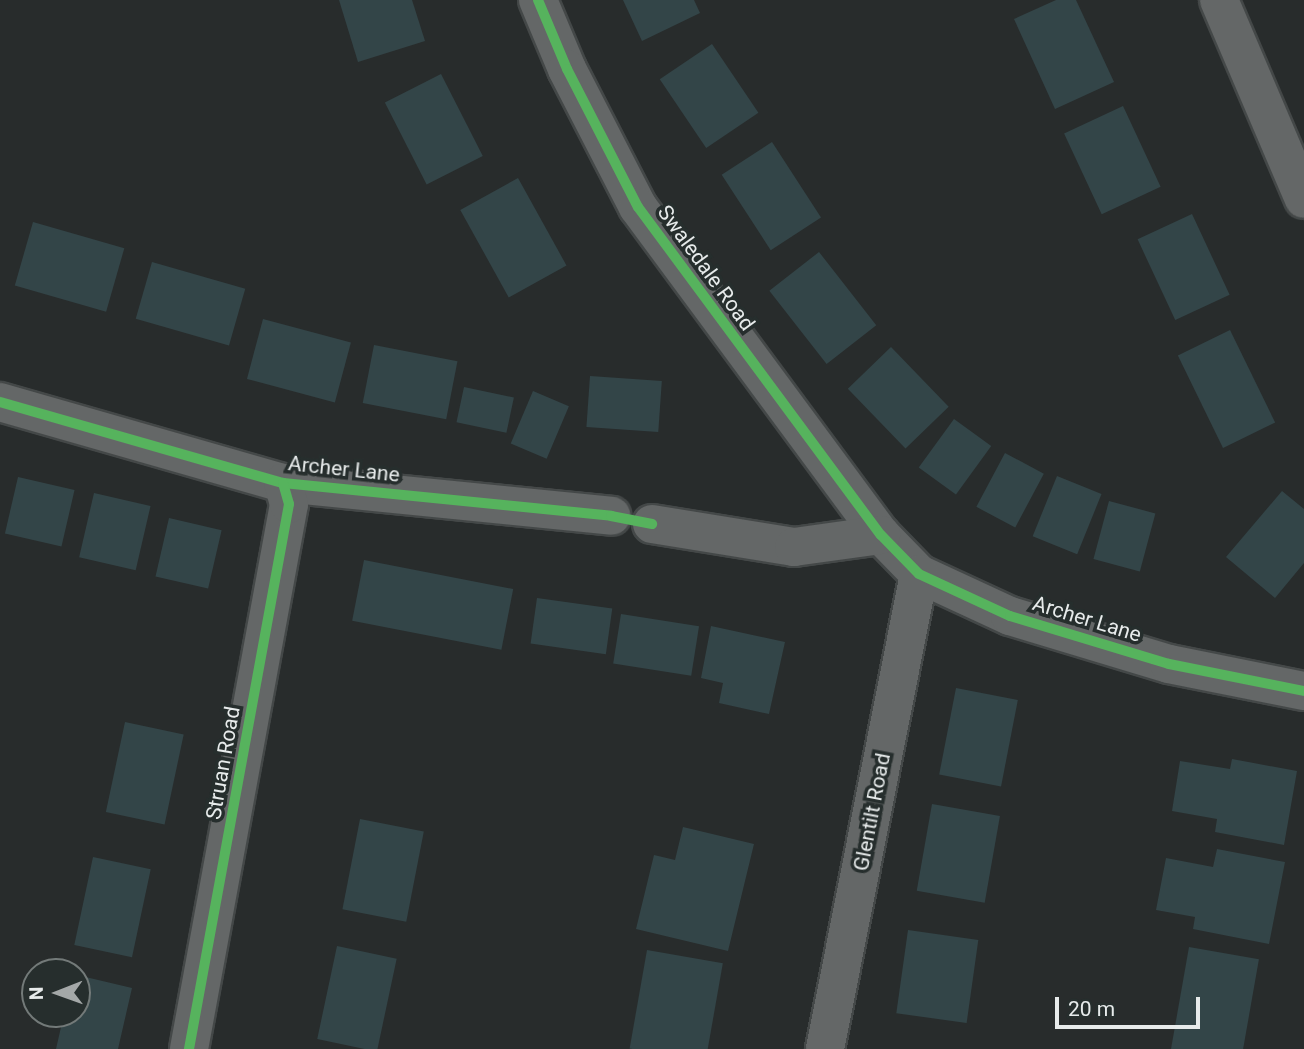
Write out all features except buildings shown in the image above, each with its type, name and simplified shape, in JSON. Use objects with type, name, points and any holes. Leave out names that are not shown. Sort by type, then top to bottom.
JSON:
[{"type":"street","name":"Swaledale Road","points":[[538,0],[567,69],[638,207],[881,535]]},
{"type":"street","points":[[1219,0],[1304,199]]},
{"type":"street","name":"Archer Lane","points":[[0,402],[283,483],[611,516]]},
{"type":"street","name":"Struan Road","points":[[189,1049],[289,504],[283,483]]},
{"type":"street","points":[[652,524],[794,547],[881,535]]},
{"type":"street","name":"Archer Lane","points":[[881,535],[919,574],[1010,616],[1169,664],[1304,691]]},
{"type":"street","name":"Glentilt Road","points":[[825,1049],[919,574]]},
{"type":"cycle path","points":[[538,0],[567,69],[638,207],[881,535],[919,574],[1010,616],[1169,664],[1304,691]]},
{"type":"cycle path","points":[[0,402],[283,483],[611,516],[652,524]]},
{"type":"cycle path","points":[[189,1049],[289,504],[283,483]]}]
